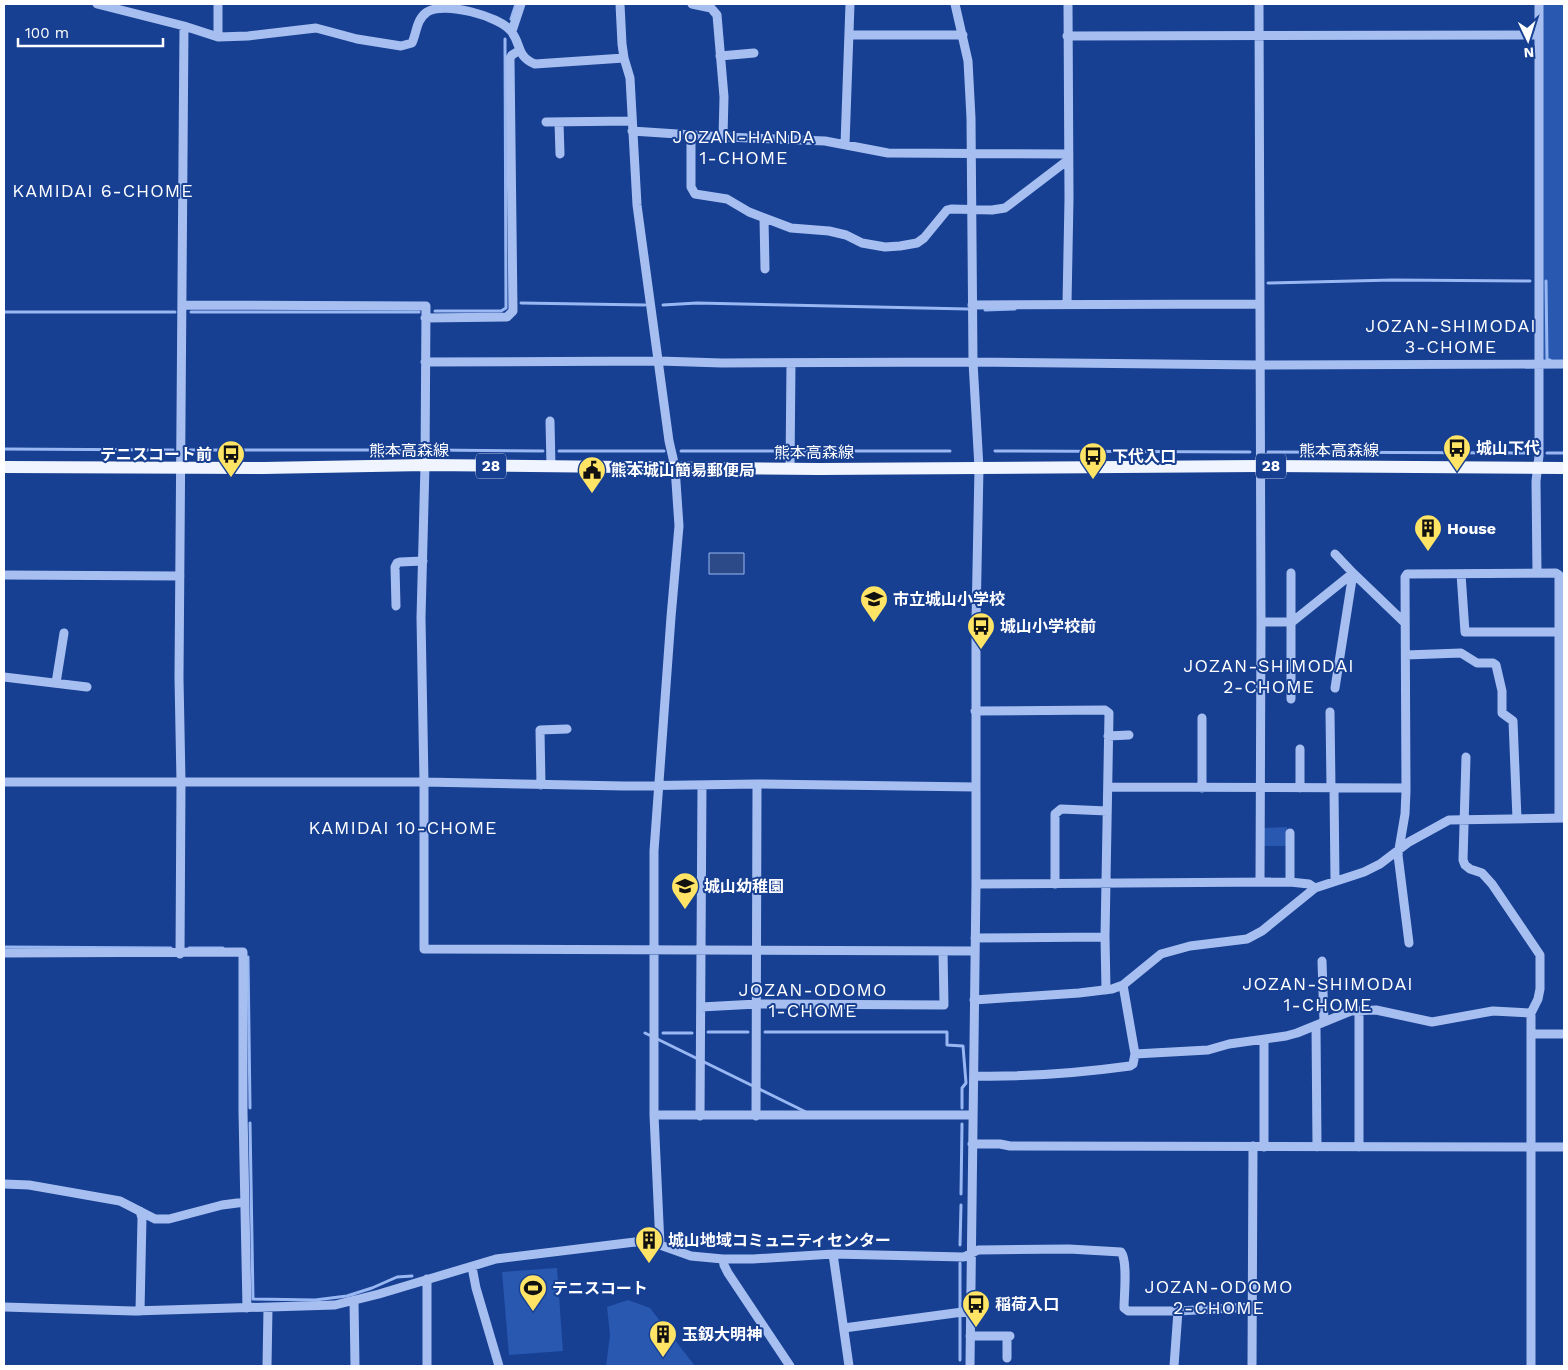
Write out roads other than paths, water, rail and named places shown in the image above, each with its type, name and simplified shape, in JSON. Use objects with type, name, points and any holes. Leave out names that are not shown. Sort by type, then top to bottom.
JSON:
[{"type":"main road","name":"熊本高森線","points":[[4,467],[551,466],[979,468],[1259,466],[1564,468]]},
{"type":"street","points":[[97,4],[184,26],[218,37],[248,36],[316,28],[357,39],[406,46],[412,43],[418,22],[428,12],[437,8],[463,7],[499,21],[512,31],[527,61],[538,65],[624,58]]},
{"type":"street","points":[[218,4],[218,37]]},
{"type":"street","points":[[512,31],[521,4]]},
{"type":"street","points":[[620,4],[624,58],[629,73],[638,204],[669,441],[675,467],[679,526],[654,851],[654,1116],[660,1245]]},
{"type":"street","points":[[692,4],[714,10],[717,15],[724,98],[723,137]]},
{"type":"street","points":[[845,144],[850,4]]},
{"type":"street","points":[[955,4],[968,61],[971,118],[973,362],[979,468],[975,711],[974,1076],[971,1253],[968,1311],[970,1366]]},
{"type":"street","points":[[1067,304],[1068,4]]},
{"type":"street","points":[[1259,4],[1260,882]]},
{"type":"street","points":[[1537,573],[1539,4]]},
{"type":"street","points":[[180,954],[180,576],[184,26]]},
{"type":"street","points":[[850,35],[963,35]]},
{"type":"street","points":[[1067,36],[1539,35]]},
{"type":"street","points":[[426,318],[506,317],[513,311],[510,58],[520,50]]},
{"type":"street","points":[[720,56],[754,52]]},
{"type":"street","points":[[546,122],[632,121]]},
{"type":"street","points":[[559,122],[560,154]]},
{"type":"street","points":[[632,130],[723,137],[825,141],[888,153],[971,153],[1068,157]]},
{"type":"street","points":[[691,135],[690,180],[693,191],[699,195],[726,199],[738,207],[791,228],[841,233],[867,244],[885,247],[911,245],[920,240],[947,210],[1004,208],[1068,157]]},
{"type":"street","points":[[764,218],[765,269]]},
{"type":"street","points":[[972,305],[1260,304]]},
{"type":"street","points":[[182,305],[426,306],[425,466],[421,618],[424,782],[424,949],[975,951]]},
{"type":"street","points":[[425,362],[973,362],[1260,365],[1564,364]]},
{"type":"street","points":[[790,468],[791,363]]},
{"type":"street","points":[[550,421],[551,466]]},
{"type":"street","points":[[1335,554],[1406,623]]},
{"type":"street","points":[[396,606],[395,567],[397,563],[423,561]]},
{"type":"street","points":[[1261,622],[1292,622],[1353,573]]},
{"type":"street","points":[[1336,688],[1353,573]]},
{"type":"street","points":[[974,1000],[1106,990],[1124,985],[1161,954],[1190,946],[1247,939],[1262,930],[1305,894],[1315,888],[1364,872],[1380,864],[1399,848],[1449,820],[1562,818],[1558,632],[1559,576],[1556,573],[1407,574],[1405,577],[1406,788],[1405,814],[1399,848],[1398,855],[1409,943]]},
{"type":"street","points":[[1291,574],[1291,699]]},
{"type":"street","points":[[1461,574],[1464,632],[1558,632]]},
{"type":"street","points":[[4,575],[180,576]]},
{"type":"street","points":[[56,683],[64,633]]},
{"type":"street","points":[[1406,655],[1461,653],[1477,663],[1494,663],[1496,665],[1502,691],[1502,713],[1513,721],[1517,819]]},
{"type":"street","points":[[4,677],[87,687]]},
{"type":"street","points":[[975,711],[1105,710],[1109,713],[1105,937],[1106,990]]},
{"type":"street","points":[[1330,712],[1334,881]]},
{"type":"street","points":[[1202,718],[1202,788]]},
{"type":"street","points":[[541,785],[540,730],[567,729]]},
{"type":"street","points":[[1108,736],[1129,735]]},
{"type":"street","points":[[1300,749],[1300,788]]},
{"type":"street","points":[[1466,757],[1463,860],[1465,865],[1482,872],[1492,884],[1540,955],[1540,989],[1538,999],[1531,1013],[1532,1366]]},
{"type":"street","points":[[4,782],[424,782],[541,785],[660,786],[757,784],[975,787]]},
{"type":"street","points":[[756,1116],[757,784]]},
{"type":"street","points":[[700,1116],[702,785]]},
{"type":"street","points":[[1108,787],[1406,788]]},
{"type":"street","points":[[1055,884],[1055,814],[1061,809],[1107,811]]},
{"type":"street","points":[[1290,833],[1290,882]]},
{"type":"street","points":[[976,884],[1290,882],[1309,884],[1315,888]]},
{"type":"street","points":[[975,938],[1105,937]]},
{"type":"street","points":[[700,1007],[757,1004],[944,1005],[943,951]]},
{"type":"street","points":[[4,954],[243,952],[243,1112],[247,1308]]},
{"type":"street","points":[[1317,1147],[1322,961]]},
{"type":"street","points":[[974,1076],[1013,1077],[1130,1066],[1133,1064],[1135,1054],[1124,985]]},
{"type":"street","points":[[1135,1054],[1208,1050],[1229,1044],[1264,1040],[1298,1033],[1351,1012],[1359,1011],[1376,1010],[1432,1022],[1493,1011],[1531,1013]]},
{"type":"street","points":[[1359,1011],[1359,1147]]},
{"type":"street","points":[[1531,1034],[1564,1034]]},
{"type":"street","points":[[1264,1040],[1264,1146]]},
{"type":"street","points":[[654,1116],[973,1116]]},
{"type":"street","points":[[972,1144],[1010,1146],[1564,1147]]},
{"type":"street","points":[[1252,1366],[1253,1146]]},
{"type":"street","points":[[4,1184],[29,1185],[120,1201],[155,1219],[168,1219],[222,1205],[245,1202]]},
{"type":"street","points":[[140,1211],[142,1218],[140,1311]]},
{"type":"street","points":[[4,1307],[140,1311],[335,1305],[496,1259],[634,1242],[660,1245],[691,1256],[723,1259],[833,1254],[964,1256],[978,1250],[1121,1252],[1124,1255],[1124,1308],[1128,1311],[1178,1311],[1252,1307]]},
{"type":"street","points":[[833,1254],[849,1366]]},
{"type":"street","points":[[723,1259],[728,1273],[790,1366]]},
{"type":"street","points":[[472,1267],[478,1296],[499,1366]]},
{"type":"street","points":[[427,1279],[427,1366]]},
{"type":"street","points":[[354,1300],[355,1366]]},
{"type":"street","points":[[267,1366],[268,1308]]},
{"type":"street","points":[[844,1328],[968,1311]]},
{"type":"street","points":[[1174,1366],[1178,1311]]},
{"type":"street","points":[[970,1336],[1008,1336],[1007,1358]]},
{"type":"waterway","points":[[511,19],[516,4]]},
{"type":"waterway","points":[[435,311],[501,311],[506,308],[505,39]]},
{"type":"waterway","points":[[1268,283],[1393,280],[1530,281]]},
{"type":"waterway","points":[[1546,281],[1547,360],[1550,360]]},
{"type":"waterway","points":[[521,303],[645,305]]},
{"type":"waterway","points":[[663,305],[697,303],[968,309]]},
{"type":"waterway","points":[[985,310],[1015,309]]},
{"type":"waterway","points":[[4,312],[175,312]]},
{"type":"waterway","points":[[191,312],[419,312]]},
{"type":"waterway","points":[[4,449],[173,450]]},
{"type":"waterway","points":[[190,450],[418,450]]},
{"type":"waterway","points":[[434,450],[543,451]]},
{"type":"waterway","points":[[559,451],[664,451]]},
{"type":"waterway","points":[[681,451],[782,451]]},
{"type":"waterway","points":[[798,451],[950,451]]},
{"type":"waterway","points":[[995,451],[1250,452]]},
{"type":"waterway","points":[[1268,452],[1529,453]]},
{"type":"waterway","points":[[1547,453],[1564,453]]},
{"type":"waterway","points":[[4,947],[171,948]]},
{"type":"waterway","points":[[189,948],[223,948]]},
{"type":"waterway","points":[[248,957],[250,1108]]},
{"type":"waterway","points":[[708,1032],[748,1032]]},
{"type":"waterway","points":[[765,1032],[947,1032],[947,1045],[963,1046],[966,1083],[962,1088],[962,1108]]},
{"type":"waterway","points":[[645,1033],[806,1112]]},
{"type":"waterway","points":[[663,1033],[692,1033]]},
{"type":"waterway","points":[[250,1123],[253,1299],[315,1300],[347,1296],[397,1277],[412,1276]]},
{"type":"waterway","points":[[961,1194],[962,1124]]},
{"type":"waterway","points":[[960,1245],[961,1205]]},
{"type":"waterway","points":[[960,1263],[960,1360]]},
{"type":"place","name":"城山下代","points":[[1457,472]]},
{"type":"place","name":"テニスコート前","points":[[231,478]]},
{"type":"place","name":"下代入口","points":[[1093,480]]},
{"type":"place","name":"熊本城山簡易郵便局","points":[[592,494]]},
{"type":"place","name":"House","points":[[1428,552]]},
{"type":"place","name":"市立城山小学校","points":[[874,623]]},
{"type":"place","name":"城山小学校前","points":[[981,650]]},
{"type":"place","name":"城山幼稚園","points":[[685,910]]},
{"type":"place","name":"城山地域コミュニティセンター","points":[[649,1264]]},
{"type":"place","name":"テニスコート","points":[[533,1312]]},
{"type":"place","name":"稲荷入口","points":[[976,1328]]},
{"type":"place","name":"玉釼大明神","points":[[663,1358]]},
{"type":"district","name":"JOZAN-HANDA 1-CHOME","points":[[744,146]]},
{"type":"district","name":"KAMIDAI 6-CHOME","points":[[103,190]]},
{"type":"district","name":"JOZAN-SHIMODAI 3-CHOME","points":[[1451,335]]},
{"type":"district","name":"JOZAN-SHIMODAI 2-CHOME","points":[[1269,675]]},
{"type":"district","name":"KAMIDAI 10-CHOME","points":[[403,827]]},
{"type":"district","name":"JOZAN-SHIMODAI 1-CHOME","points":[[1328,993]]},
{"type":"district","name":"JOZAN-ODOMO 1-CHOME","points":[[813,1000]]},
{"type":"district","name":"JOZAN-ODOMO 2-CHOME","points":[[1219,1296]]}]
